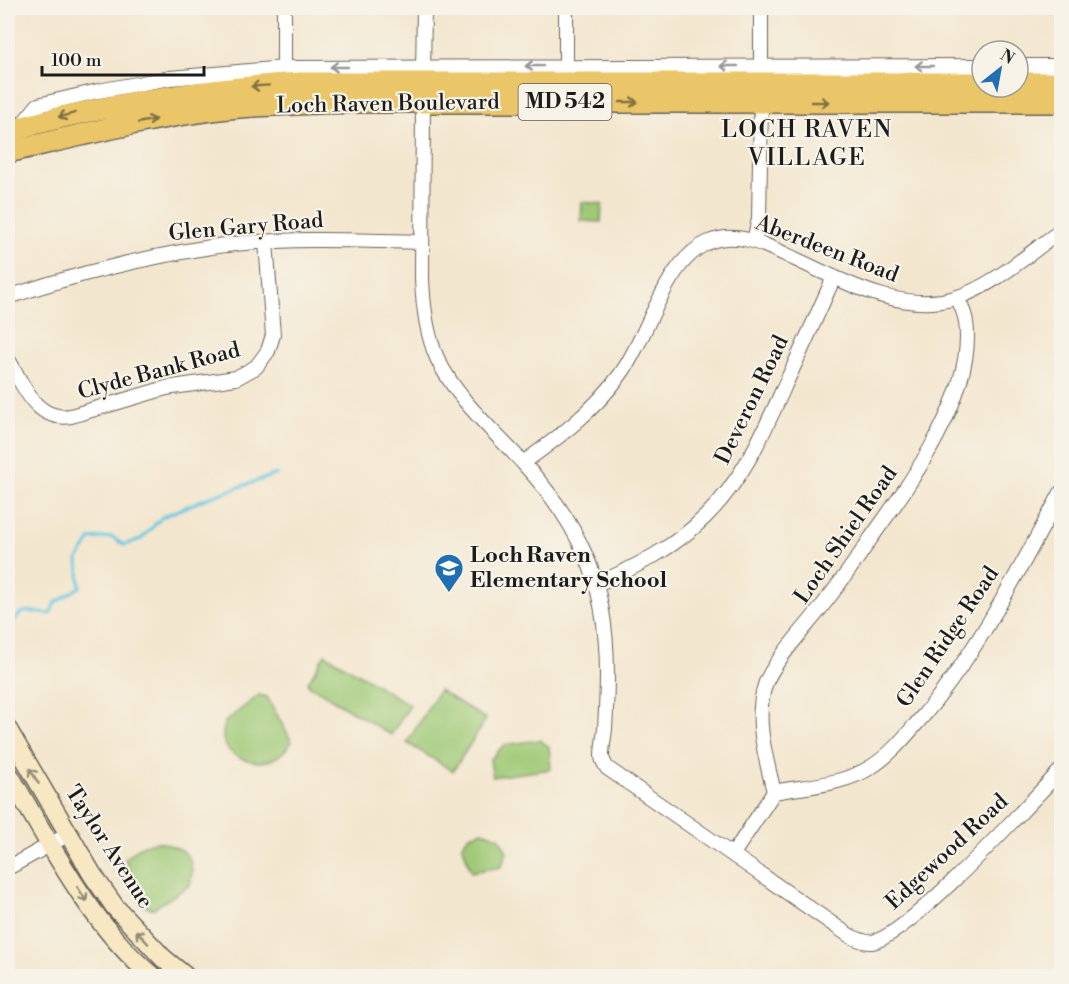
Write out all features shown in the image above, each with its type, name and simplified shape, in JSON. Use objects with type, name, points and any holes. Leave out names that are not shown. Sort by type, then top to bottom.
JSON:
[{"type":"main road","name":"Loch Raven Boulevard","points":[[14,129],[107,106],[201,91],[301,83],[970,83]]},
{"type":"main road","name":"Loch Raven Boulevard","points":[[761,83],[1062,102]]},
{"type":"main road","points":[[1030,83],[1062,83]]},
{"type":"main road","name":"Loch Raven Boulevard","points":[[8,152],[88,133],[219,109],[292,104],[423,84]]},
{"type":"main road","name":"Taylor Avenue","points":[[8,730],[92,874],[115,907],[155,951],[185,976]]},
{"type":"main road","name":"Taylor Avenue","points":[[8,773],[91,908],[118,943],[152,976]]},
{"type":"street","points":[[284,8],[284,68]]},
{"type":"street","points":[[424,8],[423,305],[429,334],[437,357],[448,377],[470,406],[523,463],[569,521],[585,554],[597,584],[603,614],[607,675],[603,762],[612,773],[733,854],[774,792]]},
{"type":"street","points":[[566,8],[566,66]]},
{"type":"street","points":[[754,241],[759,219],[761,8]]},
{"type":"street","name":"Loch Raven Boulevard","points":[[14,129],[38,105],[88,93],[170,78],[284,68],[423,84],[566,66],[761,83],[970,67]]},
{"type":"street","points":[[1030,66],[1062,66]]},
{"type":"street","name":"Aberdeen Road","points":[[523,463],[590,410],[621,374],[648,327],[674,273],[689,254],[712,241],[725,238],[754,241],[869,291],[897,299],[931,301],[957,297],[996,277],[1062,230]]},
{"type":"street","name":"Glen Gary Road","points":[[8,297],[125,263],[218,246],[333,240],[423,242]]},
{"type":"street","name":"Clyde Bank Road","points":[[8,358],[32,399],[41,410],[56,417],[71,416],[166,387],[244,375],[262,360],[273,335],[266,242]]},
{"type":"street","name":"Deveron Road","points":[[597,584],[634,568],[687,533],[705,517],[740,476],[761,438],[834,277]]},
{"type":"street","name":"Loch Shiel Road","points":[[774,792],[761,723],[761,701],[765,685],[770,674],[835,590],[907,488],[935,440],[958,385],[965,355],[967,325],[965,314],[957,297]]},
{"type":"street","name":"Glen Ridge Road","points":[[774,792],[850,778],[871,768],[901,742],[946,687],[981,635],[1062,491]]},
{"type":"street","name":"Edgewood Road","points":[[733,854],[850,936],[872,942],[892,932],[931,901],[1062,769]]},
{"type":"street","points":[[8,868],[69,834]]},
{"type":"green space","points":[[582,202],[602,204],[601,222],[581,221]]},
{"type":"green space","points":[[325,654],[410,705],[391,735],[307,684]]},
{"type":"green space","points":[[439,690],[486,719],[453,771],[407,743]]},
{"type":"green space","points":[[259,695],[267,697],[292,742],[274,759],[264,762],[249,761],[234,754],[225,743],[223,734],[225,722]]},
{"type":"green space","points":[[540,740],[549,747],[551,769],[493,777],[490,760],[504,745]]},
{"type":"green space","points":[[482,831],[499,837],[507,852],[501,867],[471,872],[462,844],[470,835]]},
{"type":"green space","points":[[158,842],[175,847],[187,855],[192,867],[192,875],[190,885],[153,909],[145,906],[125,859],[140,847]]},
{"type":"waterway","points":[[8,629],[25,611],[50,614],[55,603],[80,587],[78,559],[91,539],[112,537],[124,545],[141,539],[162,517],[202,500],[277,474]]},
{"type":"place","name":"Loch Raven Elementary School","points":[[449,594]]},
{"type":"district","name":"LOCH RAVEN VILLAGE","points":[[807,144]]}]
